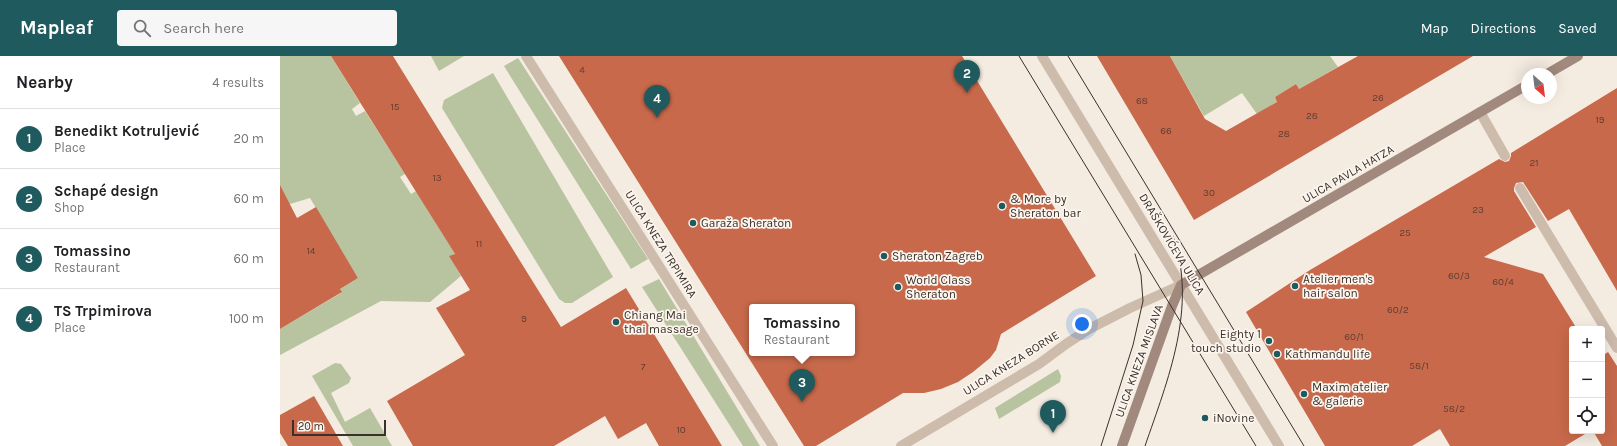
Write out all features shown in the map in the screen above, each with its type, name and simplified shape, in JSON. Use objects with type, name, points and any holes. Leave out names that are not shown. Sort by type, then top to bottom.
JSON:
[{"type":"main road","points":[[1557,68],[1578,56]]},
{"type":"main road","name":"ULICA PAVLA HATZA","points":[[1181,285],[1521,88]]},
{"type":"main road","name":"ULICA KNEZA MISLAVA","points":[[1122,446],[1169,313],[1181,285]]},
{"type":"street","name":"ULICA KNEZA TRPIMIRA","points":[[526,56],[773,446]]},
{"type":"street","name":"DRAŠKOVIĆEVA ULICA","points":[[1042,56],[1279,446]]},
{"type":"street","points":[[1480,112],[1505,156]]},
{"type":"street","points":[[1520,188],[1617,348]]},
{"type":"street","name":"ULICA KNEZA BORNE","points":[[901,446],[1039,364],[1066,344],[1115,315],[1181,285]]},
{"type":"green space","points":[[280,56],[331,56],[360,103],[352,109],[356,116],[365,111],[405,174],[400,177],[411,194],[416,191],[455,254],[450,256],[461,276],[430,302],[381,301],[280,355],[280,329],[341,293],[340,289],[358,278],[310,198],[280,207]]},
{"type":"green space","points":[[431,56],[464,56],[439,71]]},
{"type":"green space","points":[[1170,56],[1330,56],[1338,67],[1299,89],[1296,84],[1275,97],[1277,102],[1257,114],[1242,93],[1204,116]]},
{"type":"green space","points":[[518,58],[648,259],[631,269],[504,66]]},
{"type":"green space","points":[[493,73],[613,277],[572,303],[565,303],[559,299],[442,108],[444,100]]},
{"type":"green space","points":[[659,279],[760,446],[743,446],[642,287]]},
{"type":"green space","points":[[335,363],[341,364],[351,378],[349,383],[331,393],[345,422],[370,408],[392,446],[353,446],[312,376]]},
{"type":"green space","points":[[1058,369],[1061,376],[1060,382],[999,419],[995,408]]},
{"type":"building","points":[[331,56],[393,56],[561,327],[626,288],[722,446],[659,446],[646,423],[618,439],[605,416],[554,446],[413,446],[387,401],[465,355],[436,308],[470,290],[449,256],[455,254]]},
{"type":"building","name":"Sheraton Zagreb","points":[[559,56],[962,56],[1096,276],[1001,334],[996,350],[990,358],[958,382],[941,389],[924,393],[903,393],[816,446],[804,446]]},
{"type":"building","points":[[1097,56],[1170,56],[1205,119],[1226,131],[1277,102],[1275,97],[1296,84],[1299,89],[1358,56],[1473,56],[1194,220]]},
{"type":"building","points":[[1617,88],[1617,291],[1569,209],[1548,221],[1523,182],[1516,183],[1514,191],[1536,227],[1484,257],[1543,274],[1575,326],[1569,326],[1569,434],[1585,434],[1565,446],[1450,446],[1440,429],[1412,446],[1325,446],[1246,312],[1310,270],[1499,159],[1505,162],[1509,161],[1511,153]]},
{"type":"building","points":[[280,185],[297,218],[316,207],[358,278],[340,289],[342,292],[280,329]]},
{"type":"building","points":[[1608,352],[1617,366],[1617,446],[1602,446],[1595,434],[1605,434],[1605,354]]},
{"type":"building","points":[[314,396],[343,446],[288,446],[280,433],[280,415]]},
{"type":"tram line","points":[[1019,56],[1256,446]]},
{"type":"tram line","points":[[1068,56],[1304,446]]},
{"type":"tram line","points":[[1145,446],[1171,369],[1181,316],[1182,289],[1180,263],[1173,236]]},
{"type":"tram line","points":[[1101,446],[1133,345],[1143,301],[1141,275],[1135,254]]},
{"type":"place","name":"Schapé design","points":[[967,93]]},
{"type":"place","name":"TS Trpimirova","points":[[657,118]]},
{"type":"place","name":"& More by Sheraton bar","points":[[1002,206]]},
{"type":"place","name":"Garaža Sheraton","points":[[693,223]]},
{"type":"place","name":"Sheraton Zagreb","points":[[884,256]]},
{"type":"place","name":"Atelier men's hair salon","points":[[1295,286]]},
{"type":"place","name":"World Class Sheraton","points":[[898,287]]},
{"type":"place","name":"Chiang Mai thai massage","points":[[616,322]]},
{"type":"place","name":"Eighty 1 touch studio","points":[[1269,341]]},
{"type":"place","name":"Kathmandu life","points":[[1277,354]]},
{"type":"place","name":"Maxim atelier & galerie","points":[[1304,394]]},
{"type":"place","name":"Tomassino","points":[[802,402]]},
{"type":"place","name":"iNovine","points":[[1205,418]]},
{"type":"place","name":"Benedikt Kotruljević","points":[[1053,433]]}]
